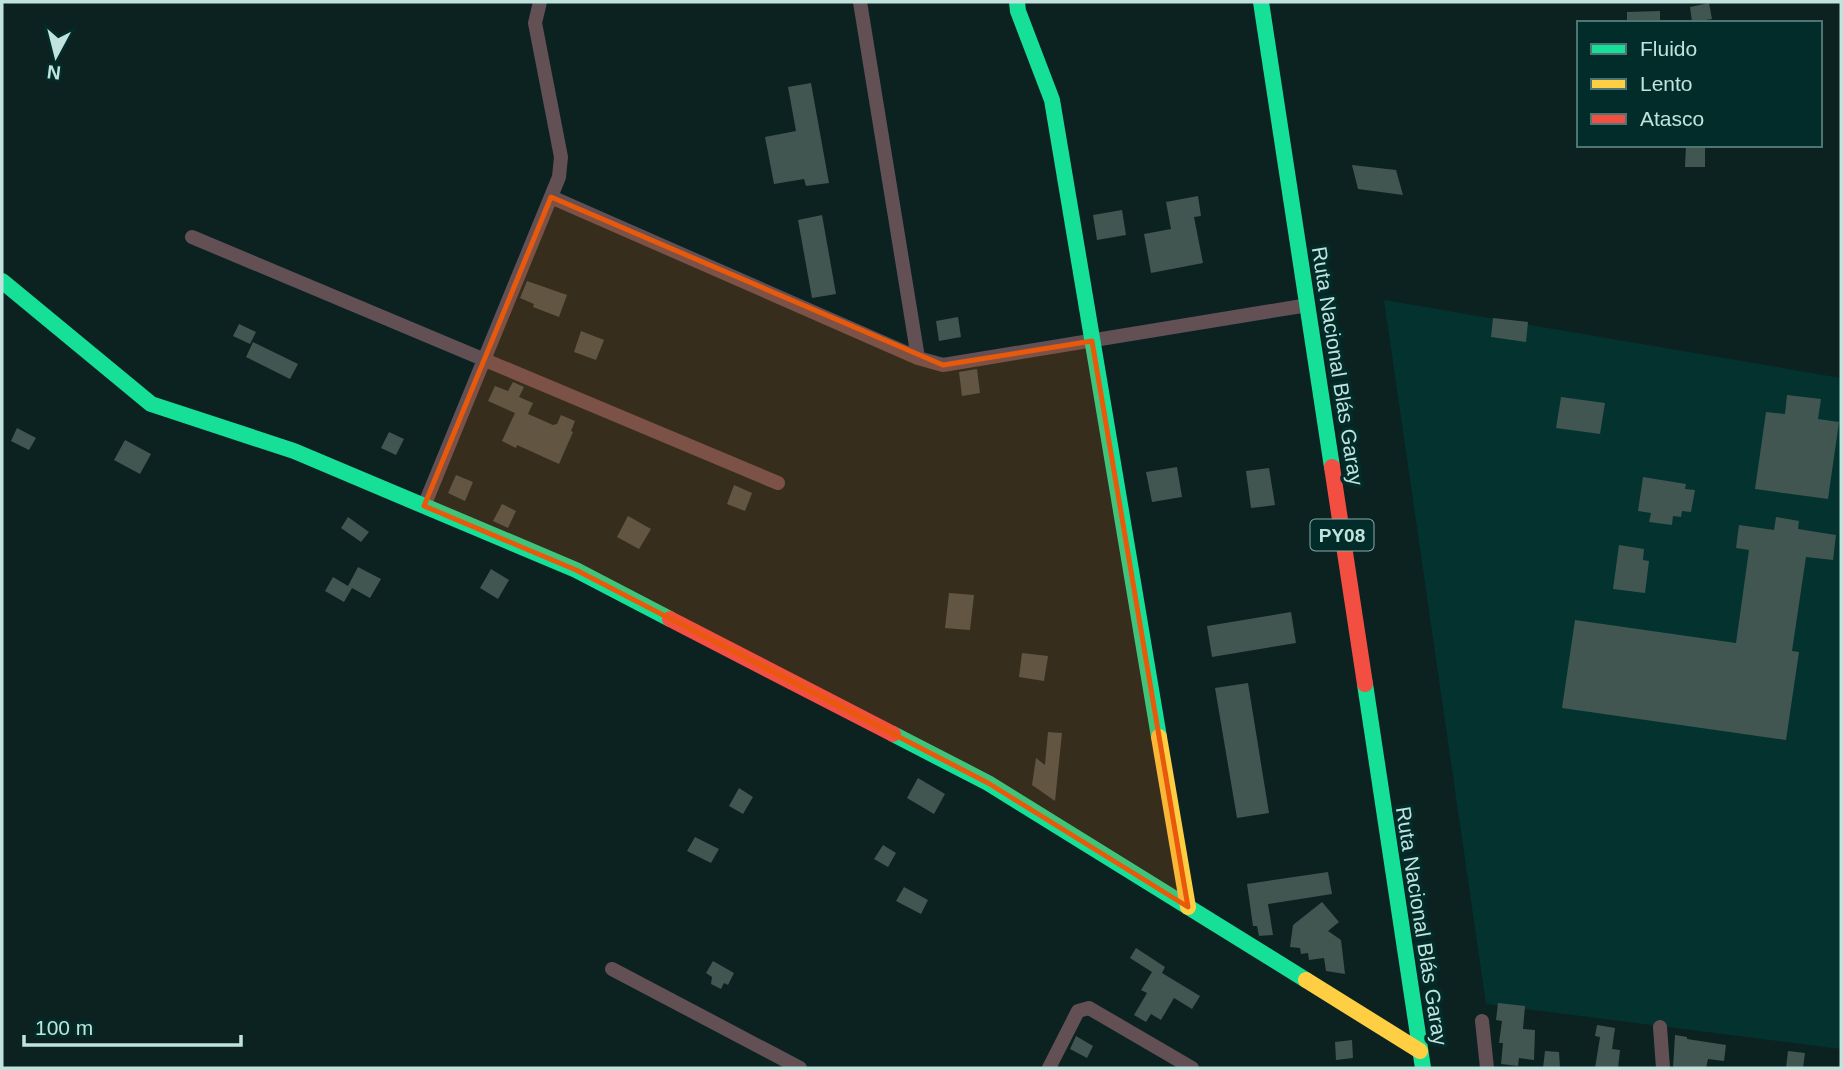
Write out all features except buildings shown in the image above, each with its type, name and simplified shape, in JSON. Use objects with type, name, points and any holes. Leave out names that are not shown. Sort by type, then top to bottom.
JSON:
[{"type":"main road","points":[[1017,2],[1052,100],[1188,907]]},
{"type":"main road","name":"Ruta Nacional Blás Garay","points":[[1261,2],[1423,1068]]},
{"type":"main road","points":[[2,281],[151,404],[294,451],[576,570],[988,783],[1420,1052]]},
{"type":"street","points":[[424,506],[559,177],[561,157],[535,23],[540,2]]},
{"type":"street","points":[[860,2],[918,358]]},
{"type":"street","points":[[551,197],[918,358],[943,365],[1308,305]]},
{"type":"street","points":[[192,237],[778,483]]},
{"type":"street","points":[[612,970],[800,1068]]},
{"type":"street","points":[[1049,1068],[1078,1011],[1090,1008],[1192,1068]]},
{"type":"street","points":[[1482,1021],[1487,1068]]},
{"type":"street","points":[[1660,1027],[1663,1068]]},
{"type":"highlighted area","points":[[551,197],[943,365],[1092,341],[1188,907],[988,783],[576,570],[424,506]]},
{"type":"shaded area","points":[[1384,300],[1841,378],[1841,1049],[1486,1004]]},
{"type":"traffic: fast","points":[[1017,2],[1052,100],[1159,737]]},
{"type":"traffic: fast","points":[[1261,2],[1332,467]]},
{"type":"traffic: fast","points":[[2,281],[151,404],[294,451],[576,570],[670,619]]},
{"type":"traffic: fast","points":[[1365,684],[1423,1068]]},
{"type":"traffic: fast","points":[[893,734],[988,783],[1306,980]]},
{"type":"traffic: slow","points":[[1159,737],[1188,907]]},
{"type":"traffic: slow","points":[[1306,980],[1420,1051]]},
{"type":"traffic: jam","points":[[1332,467],[1365,684]]},
{"type":"traffic: jam","points":[[670,619],[893,734]]}]
